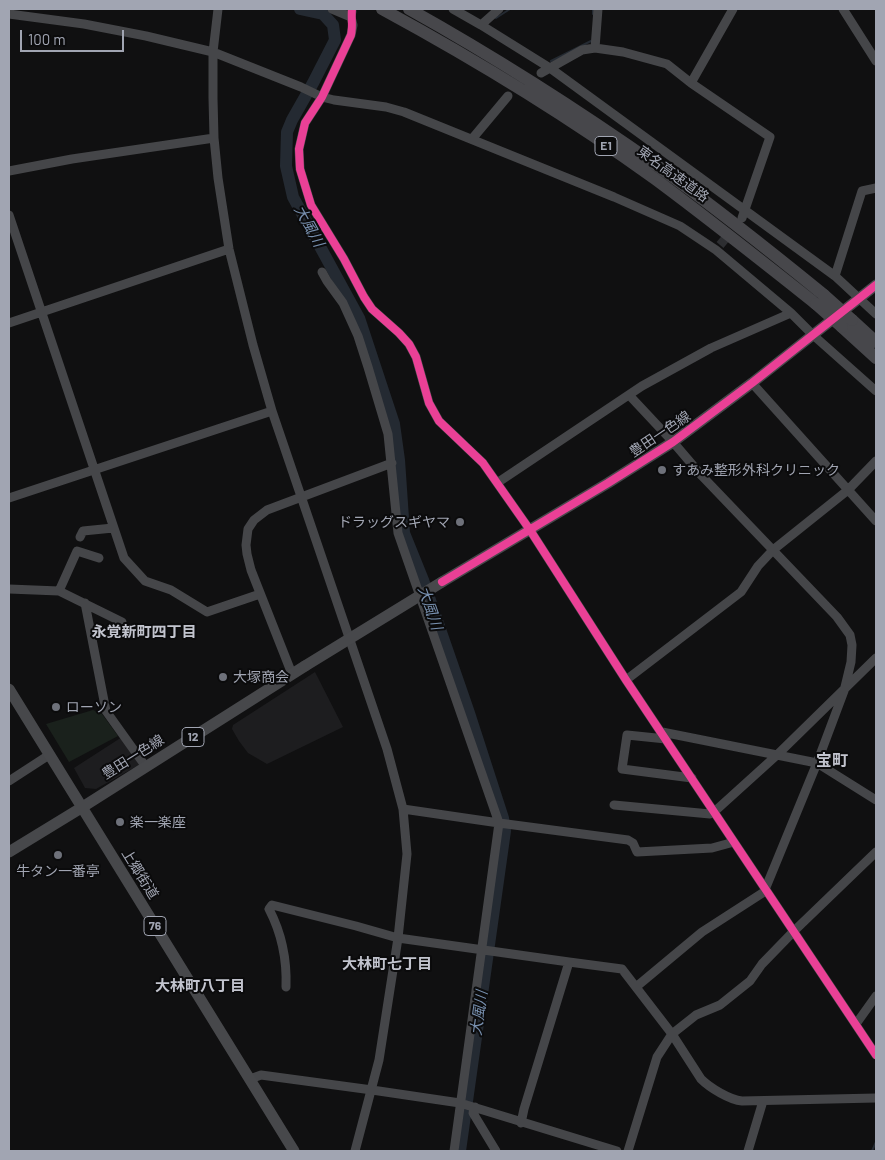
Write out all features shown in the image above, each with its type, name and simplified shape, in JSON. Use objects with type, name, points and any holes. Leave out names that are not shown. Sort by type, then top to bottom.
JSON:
[{"type":"highway","points":[[373,9],[430,35]]},
{"type":"highway","name":"東名高速道路","points":[[382,9],[467,56],[586,132],[653,178],[820,300]]},
{"type":"highway","name":"東名高速道路","points":[[409,9],[536,84],[645,157],[732,222],[847,323],[876,342]]},
{"type":"highway","name":"東名高速道路","points":[[847,323],[876,358]]},
{"type":"main road","name":"豊田一色線","points":[[9,852],[292,674],[673,442],[752,383],[876,285]]},
{"type":"main road","name":"上郷街道","points":[[9,689],[294,1151]]},
{"type":"street","points":[[218,9],[213,52],[214,138],[229,249],[272,411],[387,749],[403,809],[407,854],[398,938],[382,1048],[355,1151]]},
{"type":"street","points":[[332,9],[351,14],[353,25],[322,97],[305,123],[299,149],[300,169],[311,205],[344,258],[372,309],[399,333],[413,350],[430,403],[439,421],[483,463],[497,482],[626,680],[876,1055]]},
{"type":"street","points":[[453,9],[481,24],[550,68],[744,214],[836,276],[876,314]]},
{"type":"street","points":[[481,24],[499,9]]},
{"type":"street","points":[[595,48],[598,9]]},
{"type":"street","points":[[691,83],[733,9]]},
{"type":"street","points":[[843,9],[876,61]]},
{"type":"street","points":[[9,14],[84,24],[213,52],[322,97],[386,107],[404,112],[614,197],[680,226],[718,248],[876,391]]},
{"type":"street","points":[[541,73],[582,50],[595,48],[623,52],[667,64],[691,83],[770,137],[744,214]]},
{"type":"street","points":[[472,139],[508,96]]},
{"type":"street","points":[[9,171],[72,159],[214,138]]},
{"type":"street","points":[[836,276],[862,191],[876,188]]},
{"type":"street","points":[[9,215],[124,558],[145,581],[171,590],[207,612],[260,594]]},
{"type":"street","points":[[9,323],[229,249]]},
{"type":"street","points":[[322,272],[344,303],[358,336],[388,434],[398,533],[499,823],[454,1151]]},
{"type":"street","points":[[497,482],[642,386],[711,348],[791,313]]},
{"type":"street","points":[[752,383],[876,521]]},
{"type":"street","points":[[629,395],[702,476],[837,617],[850,635],[852,654],[844,691],[764,892],[702,932],[636,988]]},
{"type":"street","points":[[9,498],[272,411]]},
{"type":"street","points":[[626,680],[741,592],[758,566],[774,550],[848,490],[876,462]]},
{"type":"street","points":[[292,674],[251,570],[246,544],[248,529],[254,520],[267,510],[392,463]]},
{"type":"street","points":[[80,537],[82,531],[113,528]]},
{"type":"street","points":[[60,591],[77,551],[99,558]]},
{"type":"street","points":[[9,589],[60,591],[122,622]]},
{"type":"street","points":[[85,603],[106,711],[146,767]]},
{"type":"street","points":[[614,805],[710,814],[714,812],[777,755],[876,658]]},
{"type":"street","points":[[692,778],[622,769],[627,735],[664,736],[817,762],[876,800]]},
{"type":"street","points":[[9,781],[49,755]]},
{"type":"street","points":[[403,809],[628,840],[633,843],[637,852],[712,848],[734,842]]},
{"type":"street","points":[[628,1151],[657,1057],[672,1034],[696,1015],[720,1005],[750,982],[762,964],[876,852]]},
{"type":"street","points":[[286,987],[287,971],[285,957],[279,931],[269,909],[272,905],[398,938],[622,968],[672,1034],[706,1084],[738,1101],[876,1098]]},
{"type":"street","points":[[521,1122],[569,962]]},
{"type":"street","points":[[856,1024],[876,996]]},
{"type":"street","points":[[250,1079],[260,1075],[460,1104],[617,1151]]},
{"type":"street","points":[[748,1151],[763,1101]]},
{"type":"street","points":[[475,1107],[473,1113],[496,1151]]},
{"type":"shaded area","points":[[315,672],[343,727],[267,764],[248,753],[232,729],[233,725]]},
{"type":"shaded area","points":[[93,710],[102,714],[118,736],[69,762],[46,724]]},
{"type":"shaded area","points":[[122,737],[139,765],[96,789],[85,788],[74,768]]},
{"type":"waterway","name":"大風川","points":[[300,9],[323,14],[333,25],[335,40],[287,132],[286,166],[293,197],[359,318],[394,424],[399,460],[404,533],[423,580],[469,713],[503,818],[505,831],[460,1151]]},
{"type":"waterway","points":[[496,18],[510,9]]},
{"type":"waterway","points":[[593,9],[593,14]]},
{"type":"waterway","points":[[551,61],[591,41]]},
{"type":"waterway","points":[[872,1151],[876,1142]]},
{"type":"tunnel","points":[[720,245],[731,232]]},
{"type":"cycle path","points":[[352,9],[351,35],[322,97],[305,123],[299,149],[300,169],[311,205],[372,309],[409,344],[416,357],[429,403],[439,421],[483,463],[530,530],[626,680],[876,1055]]},
{"type":"cycle path","points":[[442,582],[673,442],[752,383],[876,285]]},
{"type":"place","name":"すあみ整形外科クリニック","points":[[662,470]]},
{"type":"place","name":"ドラッグスギヤマ","points":[[460,522]]},
{"type":"place","name":"大塚商会","points":[[223,677]]},
{"type":"place","name":"ローソン","points":[[56,707]]},
{"type":"place","name":"楽一楽座","points":[[120,822]]},
{"type":"place","name":"牛タン一番亭","points":[[58,855]]},
{"type":"district","name":"永覚新町四丁目","points":[[144,632]]},
{"type":"district","name":"宝町","points":[[832,761]]},
{"type":"district","name":"大林町七丁目","points":[[387,964]]},
{"type":"district","name":"大林町八丁目","points":[[200,986]]}]
